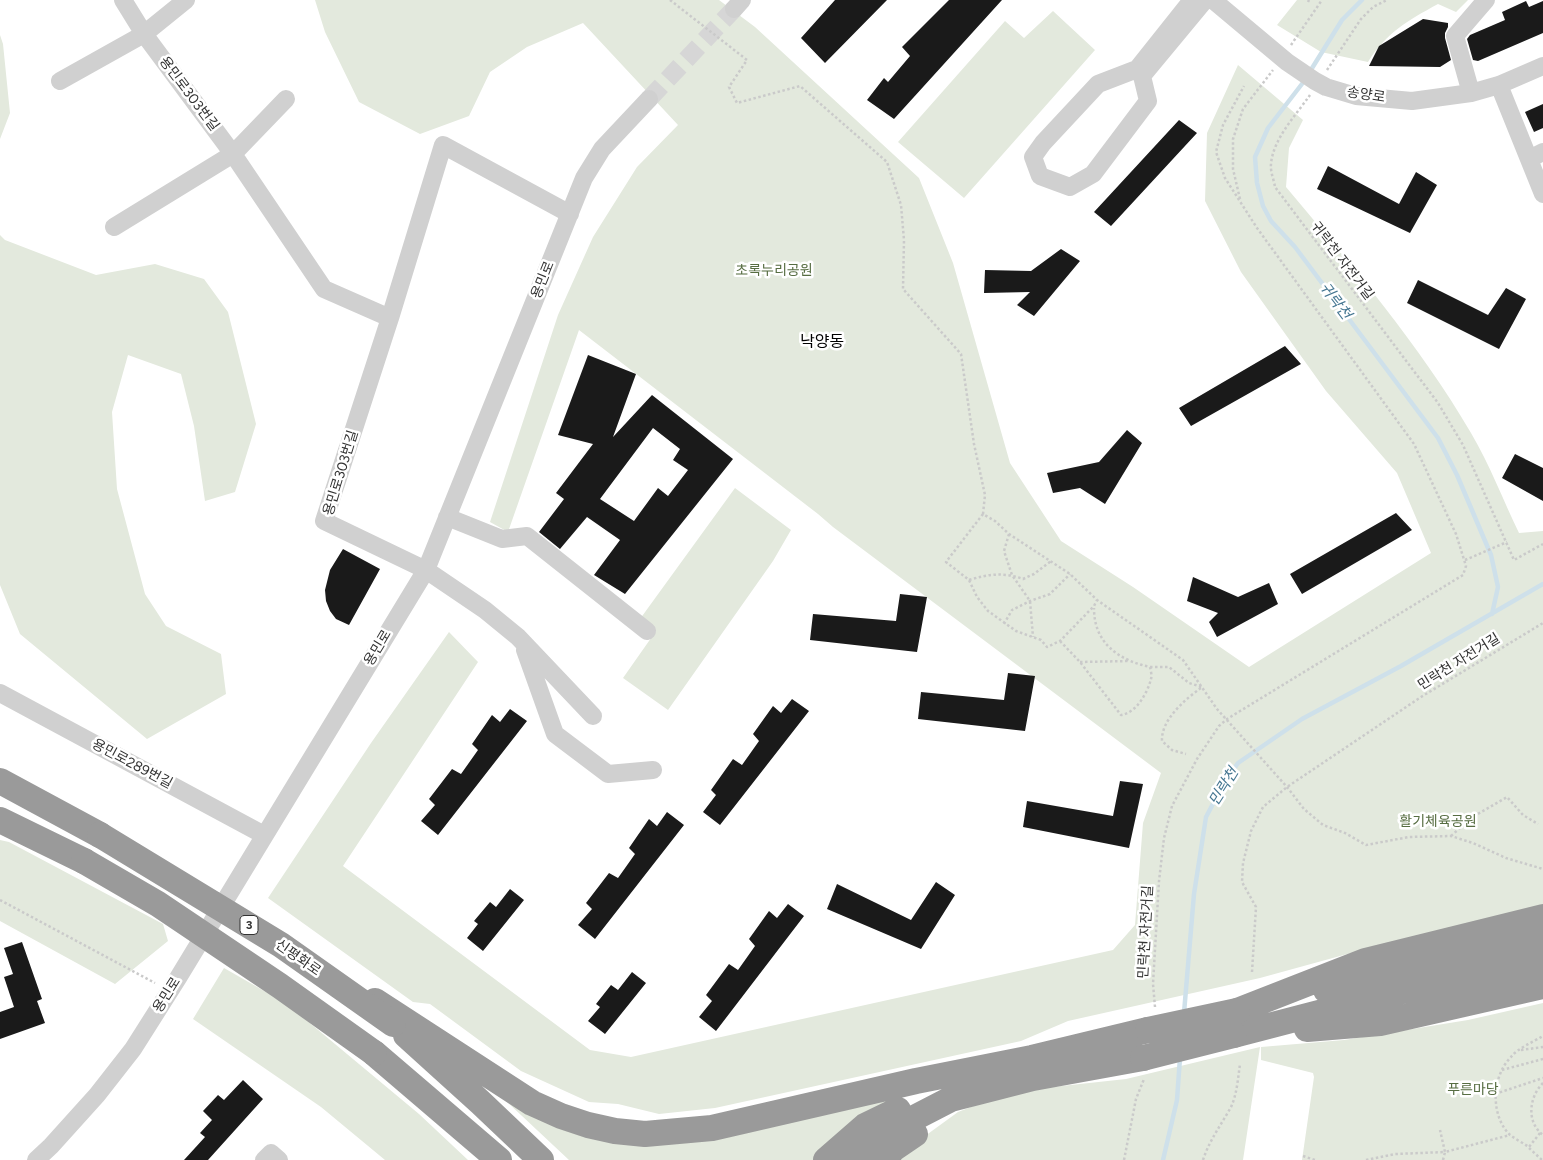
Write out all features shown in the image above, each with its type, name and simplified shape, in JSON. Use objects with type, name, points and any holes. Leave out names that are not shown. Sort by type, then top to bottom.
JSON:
[{"type":"highway","name":"신평화로","points":[[0,781],[100,835],[281,945],[396,1020],[541,1160]]},
{"type":"highway","name":"3","points":[[0,820],[84,861],[158,904],[280,986],[374,1053],[499,1160]]},
{"type":"highway","points":[[396,1020],[532,1103],[588,1125],[615,1131],[646,1134],[712,1128],[916,1081],[1032,1068],[1145,1065],[1365,961],[1543,917]]},
{"type":"highway","points":[[1236,1023],[1543,940]]},
{"type":"highway","points":[[1236,1023],[1403,991],[1543,961]]},
{"type":"highway","points":[[853,1160],[889,1131],[951,1099],[1151,1022],[1380,1023],[1543,986]]},
{"type":"highway","points":[[826,1160],[865,1126],[935,1092],[1032,1068]]},
{"type":"highway","points":[[884,1160],[893,1149],[943,1114],[1032,1068]]},
{"type":"street","name":"용민로303번길","points":[[123,0],[144,34],[233,154],[324,289],[390,318]]},
{"type":"street","points":[[60,81],[144,34],[186,0]]},
{"type":"street","points":[[1192,0],[1137,69],[1098,84],[1043,143],[1032,157],[1040,176],[1070,187],[1093,174],[1148,101],[1142,76],[1205,0]]},
{"type":"street","name":"송양로","points":[[1213,0],[1285,60],[1317,82],[1326,87],[1356,96],[1412,101],[1471,93],[1499,85],[1543,66]]},
{"type":"street","points":[[1471,93],[1455,36],[1486,0]]},
{"type":"street","points":[[1499,85],[1536,155],[1543,194]]},
{"type":"street","points":[[114,227],[233,154],[286,99]]},
{"type":"street","name":"용민로","points":[[36,1160],[97,1095],[133,1049],[426,570],[584,178],[602,149],[649,99]]},
{"type":"street","name":"용민로303번길","points":[[426,570],[324,521],[390,318],[443,145],[570,214]]},
{"type":"street","points":[[447,517],[502,539],[527,536],[647,631]]},
{"type":"street","points":[[426,570],[485,610],[523,643],[593,716]]},
{"type":"street","points":[[523,643],[555,734],[608,774],[653,770]]},
{"type":"street","name":"용민로289번길","points":[[0,693],[264,836]]},
{"type":"street","points":[[264,1160],[271,1152],[279,1160]]},
{"type":"path","points":[[670,0],[746,60],[729,86],[737,103],[800,86],[887,162],[901,205],[904,240],[903,289],[961,354],[974,444],[985,495],[983,514],[946,562],[969,580],[977,597],[988,611],[1004,624],[1016,631],[1041,640],[1047,646],[1060,641],[1094,606],[1097,600]]},
{"type":"path","points":[[1241,203],[1232,169],[1233,139],[1243,109],[1285,60],[1322,0]]},
{"type":"path","name":"귀락천 자전거길","points":[[1387,0],[1373,7],[1361,19],[1282,135],[1271,165],[1275,188],[1438,403],[1463,445],[1507,542]]},
{"type":"path","points":[[1244,86],[1223,125],[1216,152],[1225,178],[1258,228],[1414,444],[1456,534],[1464,560],[1507,542],[1514,560],[1543,544]]},
{"type":"path","points":[[983,514],[996,521],[1009,534],[1070,574],[1097,600],[1183,660],[1217,709],[1287,787],[1304,809],[1323,825],[1345,833],[1366,845],[1409,836],[1451,836],[1473,843],[1506,858],[1543,869]]},
{"type":"path","points":[[1009,534],[1004,551],[1012,575],[1030,601],[1032,637]]},
{"type":"path","name":"민락천 자전거길","points":[[1151,1022],[1156,1004],[1153,984],[1159,881],[1166,830],[1172,806],[1197,759],[1219,726],[1227,719],[1463,575],[1466,566],[1464,560]]},
{"type":"path","points":[[969,580],[989,574],[1012,575],[1023,578],[1034,574],[1051,562]]},
{"type":"path","points":[[1004,624],[1012,610],[1050,594],[1070,574]]},
{"type":"path","points":[[1094,606],[1094,620],[1104,644],[1133,663],[1150,667],[1169,667],[1190,683],[1202,687]]},
{"type":"path","name":"민락천 자전거길","points":[[1252,972],[1256,907],[1242,882],[1243,863],[1251,831],[1263,807],[1287,787],[1421,697],[1543,623]]},
{"type":"path","points":[[1060,641],[1080,662],[1121,715],[1127,714],[1138,705],[1152,678],[1150,667]]},
{"type":"path","points":[[1080,662],[1129,661]]},
{"type":"path","points":[[1186,754],[1172,750],[1162,741],[1162,732],[1182,702],[1202,687]]},
{"type":"path","points":[[1451,836],[1471,818],[1507,797],[1523,815],[1538,824]]},
{"type":"path","points":[[0,900],[170,991]]},
{"type":"path","points":[[1542,1160],[1509,1134],[1500,1120],[1495,1094],[1500,1071],[1511,1055],[1543,1036]]},
{"type":"path","points":[[1519,1050],[1543,1047]]},
{"type":"path","points":[[1500,1071],[1543,1059]]},
{"type":"path","points":[[1203,1160],[1210,1143],[1232,1105],[1240,1064]]},
{"type":"path","points":[[1124,1160],[1145,1065]]},
{"type":"path","points":[[1495,1094],[1543,1078]]},
{"type":"path","points":[[1528,1148],[1542,1134],[1532,1117],[1531,1105],[1537,1089],[1543,1083]]},
{"type":"path","points":[[1440,1130],[1445,1152],[1443,1160]]},
{"type":"path","points":[[1366,1160],[1395,1154],[1445,1152],[1509,1134]]},
{"type":"path","points":[[1303,1156],[1315,1160]]},
{"type":"green space","points":[[315,0],[719,0],[755,27],[919,178],[953,263],[1010,463],[1061,541],[1133,587],[1249,667],[1431,553],[1397,473],[1326,391],[1241,272],[1205,201],[1207,133],[1238,65],[1303,120],[1289,148],[1286,187],[1384,306],[1451,400],[1478,445],[1519,533],[1543,531],[1543,905],[1391,942],[1260,978],[1068,1021],[1021,1041],[715,1108],[659,1114],[618,1104],[589,1102],[521,1071],[430,1004],[413,1002],[268,898],[371,743],[449,632],[478,662],[343,866],[590,1050],[631,1057],[1113,950],[1135,925],[1143,823],[1161,773],[833,527],[579,330],[508,532],[490,522],[558,315],[593,237],[637,167],[678,125],[583,23],[527,47],[490,72],[469,116],[420,134],[359,102],[325,32]]},
{"type":"green space","points":[[1297,0],[1468,0],[1456,12],[1438,4],[1417,16],[1390,35],[1368,62],[1321,52],[1277,25]]},
{"type":"green space","points":[[1053,11],[1095,50],[964,198],[898,142],[1005,21],[1024,38]]},
{"type":"green space","points":[[0,35],[3,44],[10,113],[0,139]]},
{"type":"green space","points":[[0,235],[5,240],[96,275],[155,264],[204,279],[228,312],[256,424],[235,492],[205,501],[194,426],[181,374],[128,355],[112,412],[117,489],[145,594],[166,626],[221,654],[226,694],[147,739],[20,634],[0,585]]},
{"type":"green space","points":[[735,488],[791,530],[773,561],[668,710],[623,678],[656,631],[640,619]]},
{"type":"green space","points":[[0,840],[9,842],[163,924],[168,941],[115,984],[0,921]]},
{"type":"green space","points":[[224,968],[287,1004],[419,1114],[468,1160],[385,1160],[321,1107],[193,1019]]},
{"type":"green space","name":"푸른마당","points":[[1543,1003],[1543,1160],[1302,1160],[1313,1073],[1261,1060],[1261,1047],[1344,1040],[1468,1020]]},
{"type":"green space","points":[[1260,1047],[1243,1160],[897,1160],[925,1136],[958,1112],[976,1105],[1034,1089],[1126,1079]]},
{"type":"green space","points":[[490,1086],[587,1130],[908,1094],[847,1130],[813,1160],[569,1160]]},
{"type":"building","points":[[835,0],[887,0],[825,63],[801,38]]},
{"type":"building","points":[[949,0],[1002,0],[894,119],[867,100],[884,78],[888,82],[910,56],[902,47]]},
{"type":"building","points":[[1526,1],[1529,7],[1543,1],[1543,33],[1478,61],[1473,60],[1467,39],[1470,35],[1505,20],[1502,12]]},
{"type":"building","points":[[1423,19],[1448,23],[1445,38],[1451,60],[1440,67],[1369,66],[1379,46]]},
{"type":"building","points":[[1543,104],[1543,128],[1534,132],[1525,112]]},
{"type":"building","points":[[1179,120],[1197,133],[1111,226],[1094,212]]},
{"type":"building","points":[[1328,166],[1399,204],[1416,172],[1437,185],[1410,233],[1317,189]]},
{"type":"building","points":[[1061,249],[1080,261],[1034,316],[1017,305],[1030,292],[984,293],[985,270],[1031,271]]},
{"type":"building","points":[[1418,280],[1488,315],[1506,288],[1526,299],[1499,349],[1407,303]]},
{"type":"building","points":[[1285,346],[1301,364],[1191,426],[1179,408]]},
{"type":"building","points":[[588,355],[636,374],[613,437],[652,395],[733,459],[625,594],[594,575],[620,540],[587,517],[560,549],[539,532],[564,499],[556,493],[593,444],[558,435]],"holes":[[[653,428],[680,449],[673,460],[688,470],[668,496],[658,488],[634,521],[600,499]]]},
{"type":"building","points":[[1127,430],[1142,443],[1105,504],[1080,488],[1053,493],[1047,473],[1099,462]]},
{"type":"building","points":[[1515,454],[1543,468],[1543,501],[1502,478]]},
{"type":"building","points":[[1396,513],[1412,530],[1302,594],[1290,574]]},
{"type":"building","points":[[343,549],[380,569],[349,625],[336,619],[330,611],[326,601],[325,590],[330,570]]},
{"type":"building","points":[[1193,577],[1238,597],[1269,583],[1278,604],[1217,637],[1209,622],[1218,613],[1187,601]]},
{"type":"building","points":[[900,594],[927,597],[917,652],[810,640],[813,614],[896,621]]},
{"type":"building","points":[[1008,673],[1035,676],[1025,731],[918,719],[921,692],[1004,700]]},
{"type":"building","points":[[792,699],[809,711],[720,825],[703,812],[716,795],[711,790],[733,759],[742,765],[759,741],[753,734],[773,706],[781,713]]},
{"type":"building","points":[[510,709],[527,721],[438,835],[421,821],[435,805],[429,799],[452,769],[461,774],[478,750],[472,744],[492,715],[500,722]]},
{"type":"building","points":[[1120,781],[1143,784],[1129,848],[1023,827],[1027,801],[1113,816]]},
{"type":"building","points":[[667,812],[684,825],[595,939],[578,925],[592,909],[586,903],[609,873],[618,878],[635,854],[629,848],[649,819],[657,826]]},
{"type":"building","points":[[936,882],[955,895],[921,949],[827,909],[837,884],[911,920]]},
{"type":"building","points":[[510,889],[524,900],[483,951],[467,938],[478,924],[474,921],[490,902],[496,907]]},
{"type":"building","points":[[788,904],[804,916],[716,1031],[699,1017],[712,1001],[706,995],[729,964],[738,970],[755,946],[749,939],[769,911],[777,918]]},
{"type":"building","points":[[22,942],[42,999],[37,1001],[45,1023],[0,1039],[0,1012],[14,1007],[4,977],[13,974],[4,948]]},
{"type":"building","points":[[632,972],[646,983],[605,1034],[588,1021],[600,1007],[596,1004],[611,985],[618,990]]},
{"type":"building","points":[[243,1080],[263,1099],[208,1160],[184,1160],[205,1137],[200,1133],[212,1120],[203,1111],[218,1095],[224,1100]]},
{"type":"waterway","name":"귀락천","points":[[1309,73],[1342,20],[1362,0]]},
{"type":"waterway","name":"귀락천","points":[[1305,80],[1268,128],[1255,157],[1257,183],[1263,206],[1271,221],[1295,247],[1438,438],[1457,475],[1491,555],[1498,587],[1492,614]]},
{"type":"waterway","name":"민락천","points":[[1184,1013],[1194,894],[1206,817],[1224,783],[1238,763],[1302,719],[1401,666],[1543,584]]},
{"type":"waterway","name":"민락천","points":[[1163,1160],[1177,1100],[1180,1058]]},
{"type":"tunnel","points":[[649,99],[734,9]]},
{"type":"district","name":"낙양동","points":[[822,342]]},
{"type":"park label","name":"초록누리공원","points":[[774,271]]},
{"type":"park label","name":"활기체육공원","points":[[1438,822]]}]
